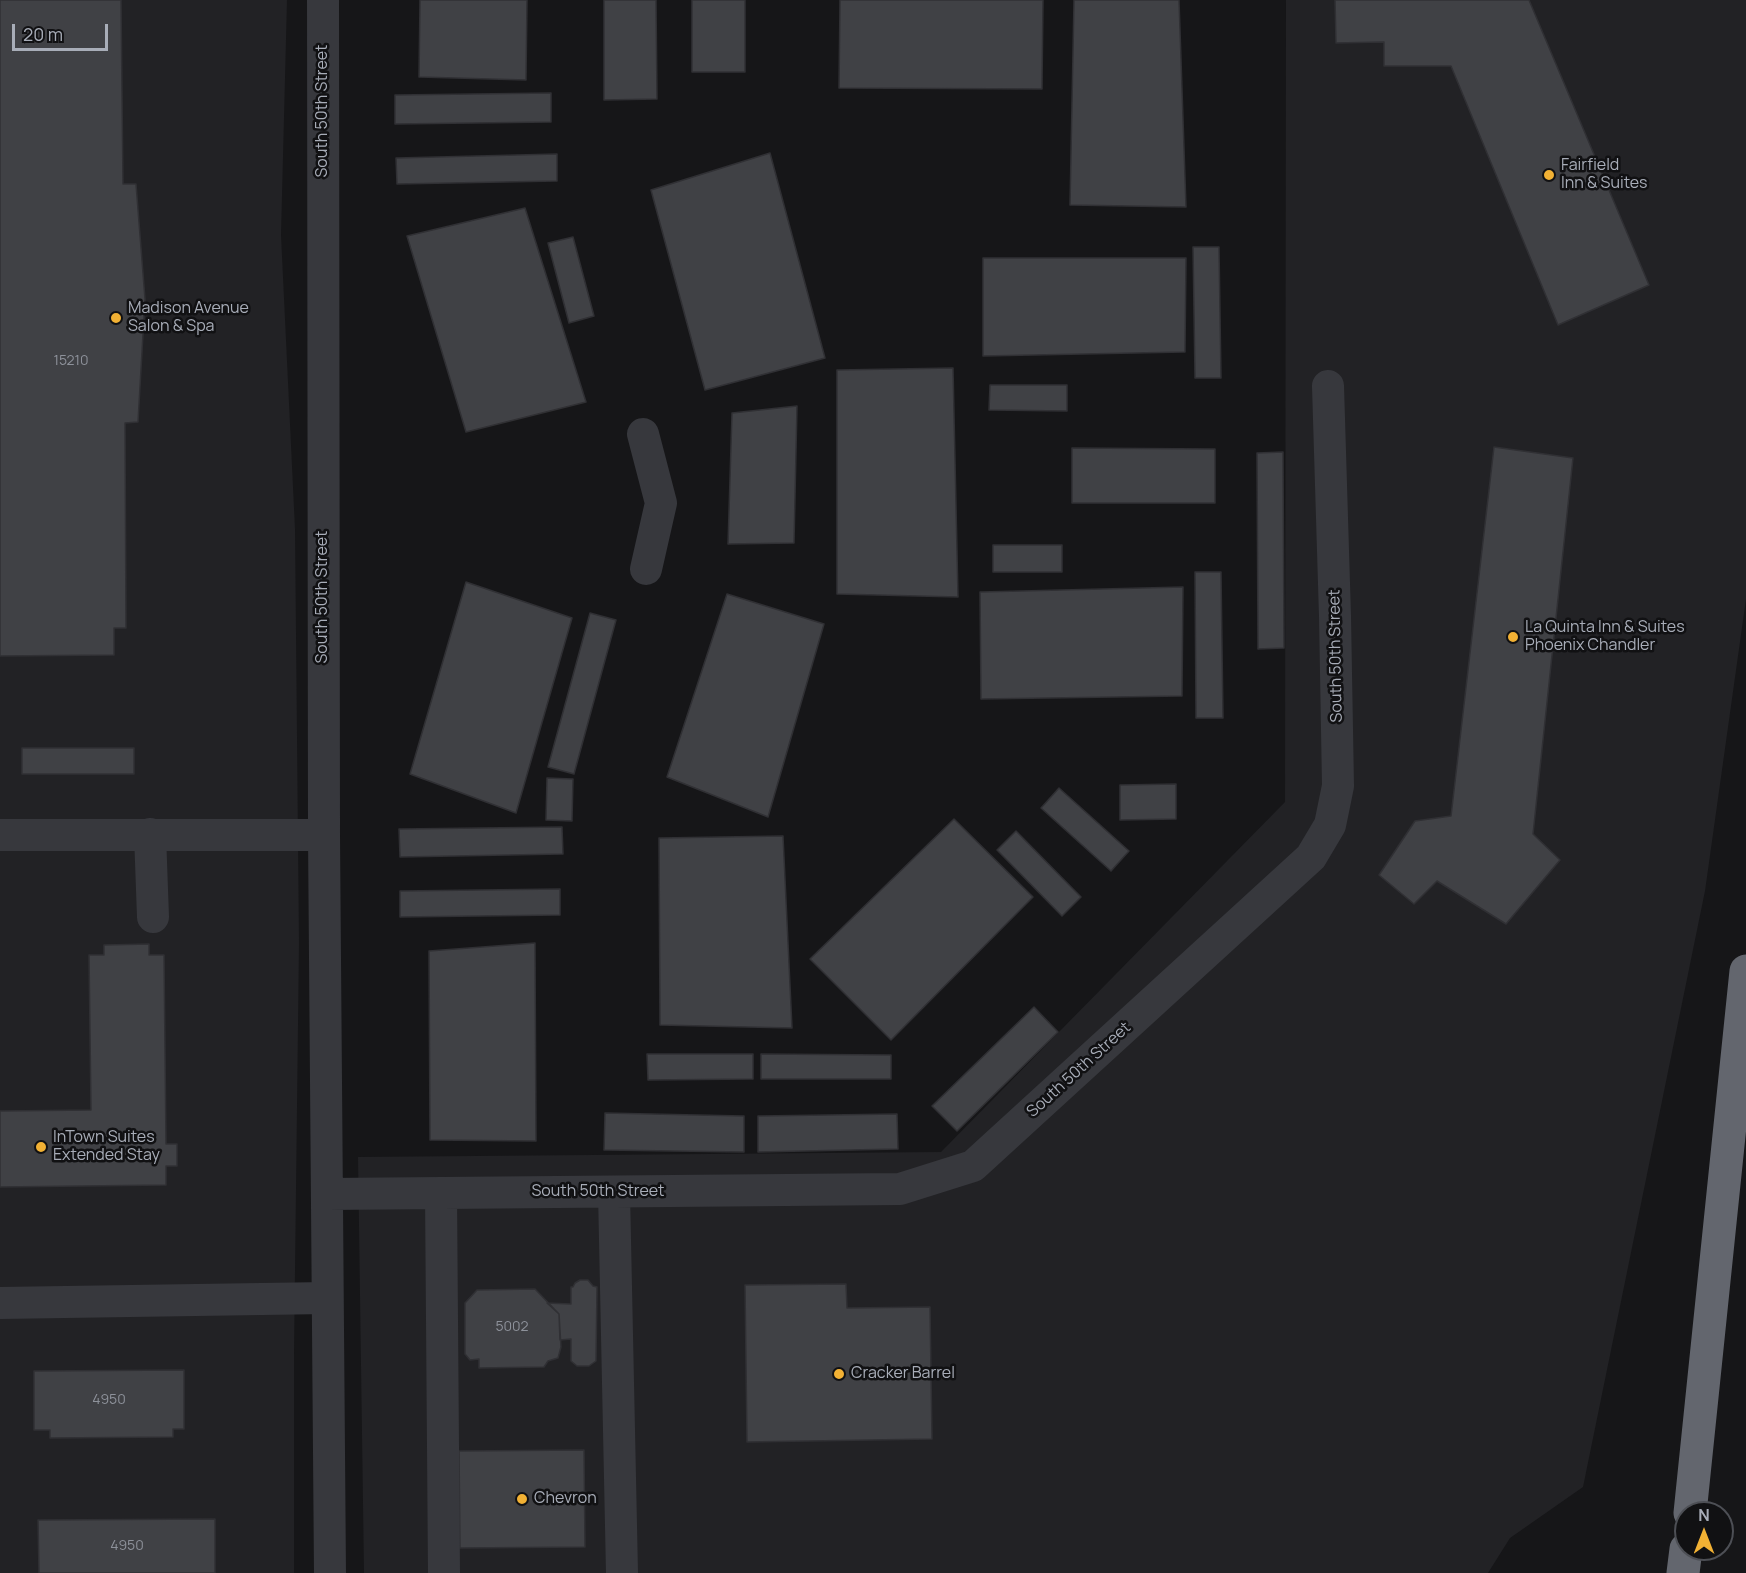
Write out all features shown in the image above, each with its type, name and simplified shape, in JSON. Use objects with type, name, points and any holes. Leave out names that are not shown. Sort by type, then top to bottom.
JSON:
[{"type":"highway","points":[[1691,1501],[1746,971]]},
{"type":"street","name":"South 50th Street","points":[[322,0],[324,835],[330,1573]]},
{"type":"street","name":"South 50th Street","points":[[328,1194],[900,1189],[973,1166],[1311,857],[1330,825],[1338,786],[1328,386]]},
{"type":"street","points":[[643,434],[661,503],[646,569]]},
{"type":"street","points":[[150,834],[153,917]]},
{"type":"street","points":[[0,835],[324,835]]},
{"type":"street","points":[[614,1192],[622,1573]]},
{"type":"street","points":[[441,1193],[444,1573]]},
{"type":"street","points":[[0,1303],[327,1298]]},
{"type":"shaded area","points":[[0,0],[287,0],[281,235],[295,529],[299,943],[294,1573],[0,1573]]},
{"type":"shaded area","points":[[1286,0],[1746,0],[1746,599],[1705,891],[1583,1487],[1510,1538],[1488,1573],[364,1573],[358,1157],[941,1152],[1285,802]]},
{"type":"building","points":[[0,0],[121,0],[123,184],[136,184],[145,299],[138,422],[125,423],[126,628],[114,628],[114,655],[0,656]]},
{"type":"building","points":[[420,0],[527,0],[526,80],[419,77]]},
{"type":"building","points":[[604,0],[656,0],[657,99],[604,100]]},
{"type":"building","points":[[692,0],[745,0],[745,72],[692,72]]},
{"type":"building","points":[[840,0],[1043,0],[1042,89],[839,88]]},
{"type":"building","points":[[1074,0],[1179,0],[1186,207],[1070,205]]},
{"type":"building","name":"Fairfield Inn & Suites","points":[[1335,0],[1529,0],[1649,285],[1558,325],[1451,66],[1384,66],[1384,42],[1336,43]]},
{"type":"building","points":[[551,93],[551,122],[395,124],[395,95]]},
{"type":"building","points":[[770,153],[825,358],[705,390],[651,190]]},
{"type":"building","points":[[557,154],[557,181],[397,184],[396,158]]},
{"type":"building","points":[[525,208],[586,402],[466,432],[407,236]]},
{"type":"building","points":[[573,237],[594,316],[569,323],[548,243]]},
{"type":"building","points":[[1193,247],[1219,247],[1221,378],[1195,378]]},
{"type":"building","points":[[983,258],[1186,258],[1185,352],[983,356]]},
{"type":"building","points":[[953,368],[958,597],[837,594],[837,370]]},
{"type":"building","points":[[990,385],[1067,385],[1067,411],[989,410]]},
{"type":"building","points":[[797,406],[794,543],[728,544],[732,413]]},
{"type":"building","name":"La Quinta Inn & Suites Phoenix Chandler","points":[[1494,447],[1573,458],[1533,834],[1560,860],[1506,924],[1437,881],[1414,904],[1379,875],[1415,821],[1451,816]]},
{"type":"building","points":[[1072,448],[1215,449],[1215,503],[1072,503]]},
{"type":"building","points":[[1283,452],[1284,648],[1258,649],[1257,453]]},
{"type":"building","points":[[993,545],[1062,545],[1062,572],[993,572]]},
{"type":"building","points":[[1195,572],[1221,572],[1223,718],[1196,718]]},
{"type":"building","points":[[466,582],[572,618],[516,813],[410,774]]},
{"type":"building","points":[[1183,587],[1182,696],[981,699],[980,592]]},
{"type":"building","points":[[727,594],[824,624],[768,817],[667,777]]},
{"type":"building","points":[[590,613],[616,620],[574,774],[548,767]]},
{"type":"building","points":[[22,748],[134,748],[134,774],[22,774]]},
{"type":"building","points":[[547,778],[573,779],[572,821],[546,820]]},
{"type":"building","points":[[1176,784],[1176,819],[1120,820],[1120,785]]},
{"type":"building","points":[[1059,788],[1129,851],[1111,871],[1041,808]]},
{"type":"building","points":[[954,819],[1033,897],[891,1040],[810,959]]},
{"type":"building","points":[[562,827],[563,854],[400,857],[399,829]]},
{"type":"building","points":[[1016,831],[1081,897],[1062,916],[997,850]]},
{"type":"building","points":[[783,836],[792,1028],[660,1025],[659,838]]},
{"type":"building","points":[[560,889],[560,915],[400,917],[400,891]]},
{"type":"building","points":[[535,943],[536,1141],[430,1140],[429,951]]},
{"type":"building","points":[[149,944],[149,955],[164,955],[166,1144],[177,1144],[177,1166],[166,1166],[166,1185],[0,1187],[0,1111],[91,1110],[89,955],[104,955],[104,945]]},
{"type":"building","points":[[1034,1007],[1058,1032],[957,1131],[932,1106]]},
{"type":"building","points":[[647,1054],[753,1054],[753,1079],[648,1080]]},
{"type":"building","points":[[761,1054],[891,1055],[891,1079],[761,1079]]},
{"type":"building","points":[[605,1113],[744,1116],[744,1152],[604,1150]]},
{"type":"building","points":[[897,1114],[898,1149],[758,1152],[758,1116]]},
{"type":"building","points":[[580,1280],[588,1280],[597,1287],[596,1361],[589,1366],[577,1366],[571,1361],[571,1339],[560,1340],[559,1314],[547,1303],[571,1304],[571,1287]]},
{"type":"building","name":"Cracker Barrel","points":[[846,1284],[847,1308],[930,1307],[932,1439],[747,1442],[745,1285]]},
{"type":"building","points":[[535,1289],[559,1314],[561,1347],[558,1358],[548,1361],[544,1367],[479,1368],[479,1359],[470,1360],[465,1354],[465,1303],[477,1290]]},
{"type":"building","points":[[184,1370],[184,1429],[173,1429],[173,1437],[50,1438],[50,1430],[34,1430],[34,1371]]},
{"type":"building","name":"Chevron","points":[[584,1450],[585,1547],[460,1548],[459,1451]]},
{"type":"building","points":[[215,1519],[215,1573],[39,1573],[38,1520]]},
{"type":"place","name":"Fairfield Inn & Suites","points":[[1549,175]]},
{"type":"place","name":"Madison Avenue Salon & Spa","points":[[116,318]]},
{"type":"place","name":"La Quinta Inn & Suites Phoenix Chandler","points":[[1513,637]]},
{"type":"place","name":"InTown Suites Extended Stay","points":[[41,1147]]},
{"type":"place","name":"Cracker Barrel","points":[[839,1374]]},
{"type":"place","name":"Chevron","points":[[522,1499]]}]
